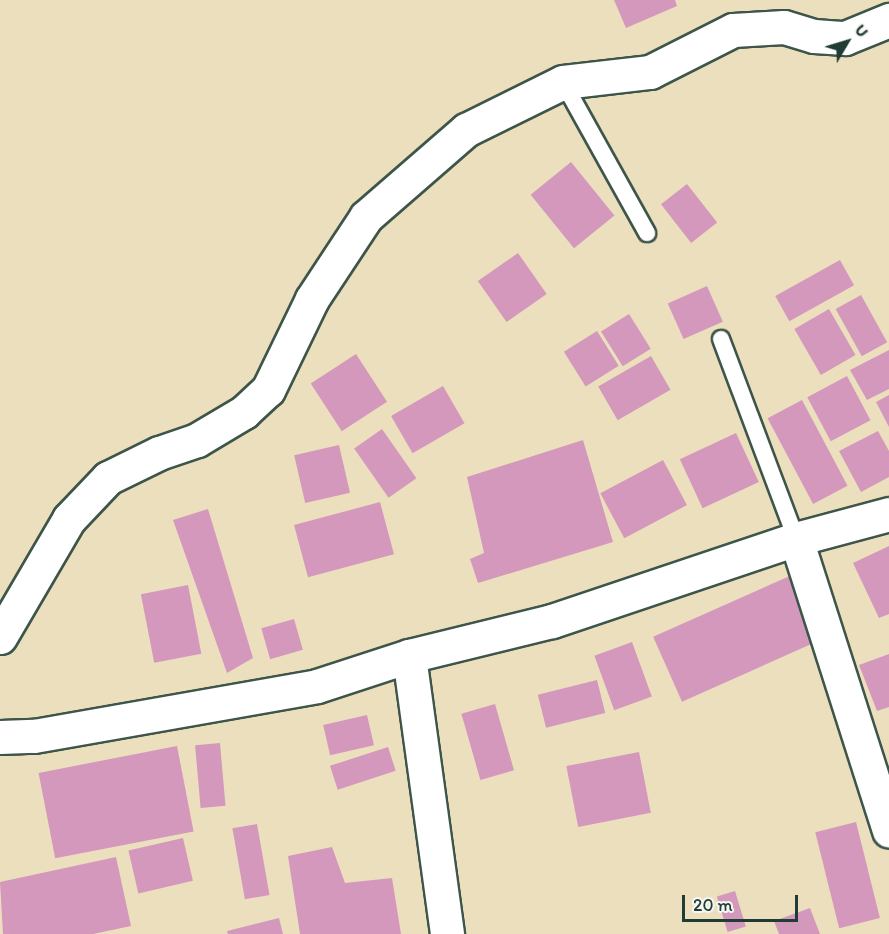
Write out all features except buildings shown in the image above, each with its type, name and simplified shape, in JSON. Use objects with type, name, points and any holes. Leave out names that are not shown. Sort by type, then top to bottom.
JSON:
[{"type":"street","points":[[0,637],[69,519],[108,478],[159,453],[197,440],[244,411],[268,390],[312,299],[366,217],[466,130],[563,82],[650,72],[733,30],[784,27],[814,36],[845,38],[889,20]]},
{"type":"street","points":[[0,737],[34,736],[261,698],[317,686],[409,656],[552,621],[796,539],[889,514]]},
{"type":"street","points":[[796,539],[889,831]]},
{"type":"street","points":[[409,656],[447,934]]},
{"type":"lane","points":[[563,82],[647,233]]},
{"type":"lane","points":[[722,339],[796,539]]}]
